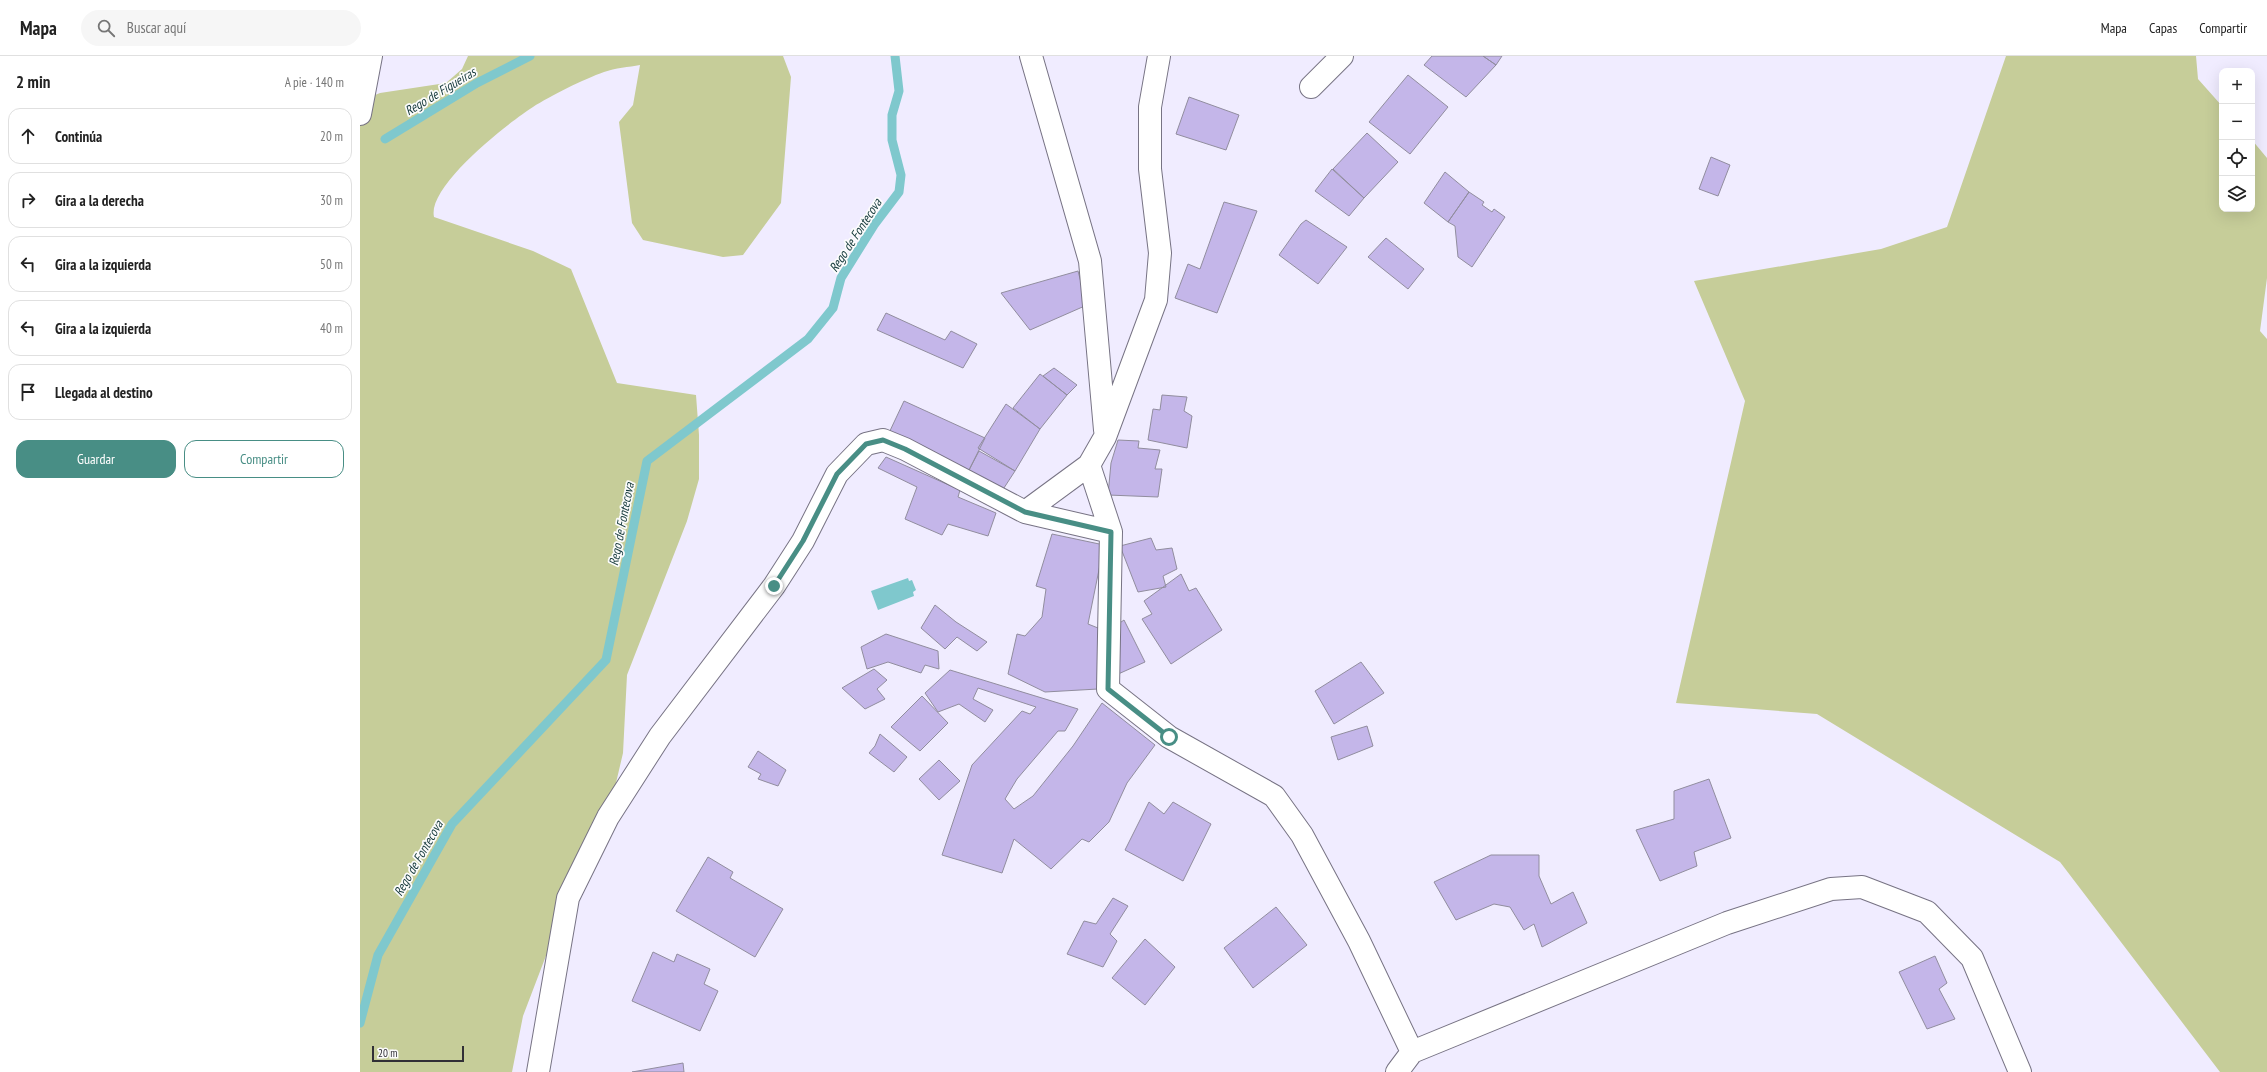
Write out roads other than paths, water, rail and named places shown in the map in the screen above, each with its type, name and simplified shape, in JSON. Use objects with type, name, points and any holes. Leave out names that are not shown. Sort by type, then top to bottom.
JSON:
[{"type":"street","points":[[360,114],[371,56]]},
{"type":"street","points":[[1031,56],[1090,261],[1106,437]]},
{"type":"street","points":[[1025,512],[1089,465],[1106,437],[1156,300],[1160,253],[1150,169],[1150,107],[1159,56]]},
{"type":"street","points":[[1311,87],[1342,56]]},
{"type":"street","points":[[538,1072],[568,898],[608,817],[660,736],[774,586],[803,541],[837,474],[866,444],[883,440],[905,449],[1025,512],[1111,532]]},
{"type":"street","points":[[1089,465],[1111,532],[1108,689],[1169,737],[1274,796],[1302,836],[1359,941],[1412,1052]]},
{"type":"street","points":[[1397,1072],[1412,1052],[1727,923],[1831,889],[1862,887],[1927,912],[1972,958],[2020,1072]]},
{"type":"waterway","name":"Rego de Figueiras","points":[[385,139],[477,83],[530,56]]},
{"type":"waterway","name":"Rego de Fontecova","points":[[360,1023],[378,955],[452,824],[606,660],[647,461],[808,339],[833,308],[841,278],[874,225],[899,192],[901,175],[892,140],[892,115],[899,91],[895,56]]}]
